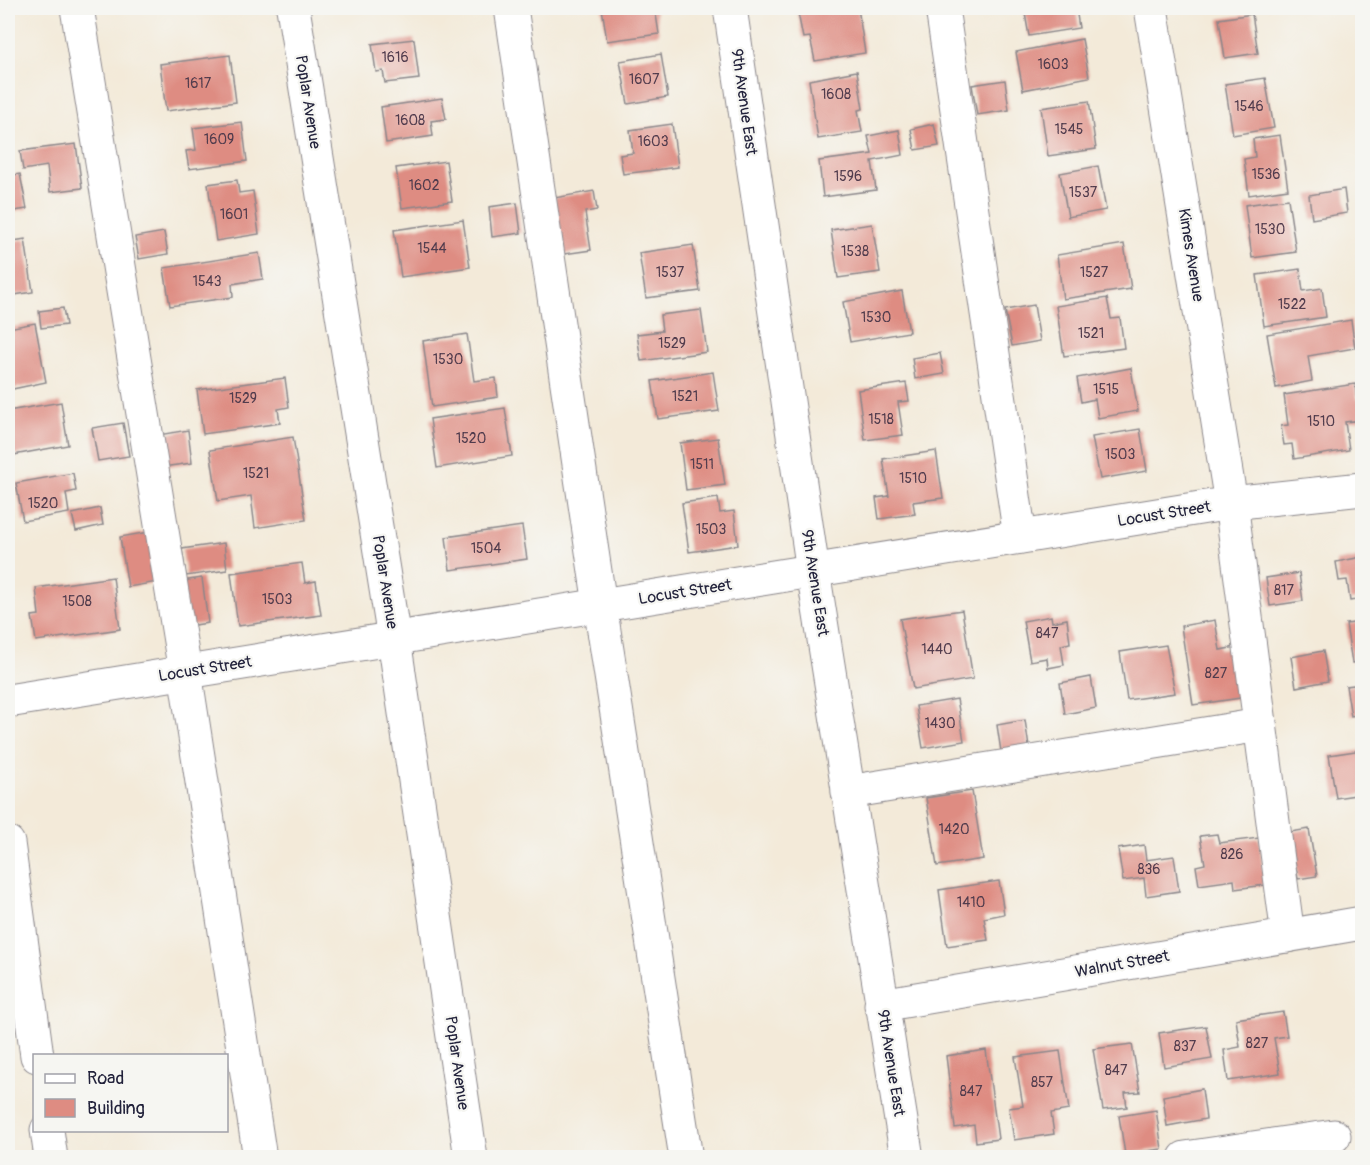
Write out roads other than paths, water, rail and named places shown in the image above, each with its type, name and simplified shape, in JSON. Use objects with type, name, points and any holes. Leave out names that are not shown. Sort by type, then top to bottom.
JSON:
[{"type":"street","points":[[77,8],[185,672],[260,1158]]},
{"type":"street","name":"Poplar Avenue","points":[[293,8],[394,639],[471,1158]]},
{"type":"street","points":[[511,8],[600,605],[686,1158]]},
{"type":"street","name":"9th Avenue East","points":[[730,8],[813,571],[907,1158]]},
{"type":"street","points":[[942,8],[1020,537]]},
{"type":"street","name":"Kimes Avenue","points":[[1151,8],[1231,503],[1288,936]]},
{"type":"street","name":"Locust Street","points":[[8,701],[1231,503],[1362,489]]},
{"type":"street","points":[[848,792],[1260,725]]},
{"type":"street","points":[[8,843],[37,1054]]},
{"type":"street","name":"Walnut Street","points":[[881,1005],[1362,923]]},
{"type":"street","points":[[47,1132],[51,1158]]},
{"type":"street","points":[[1185,1158],[1334,1136]]}]
